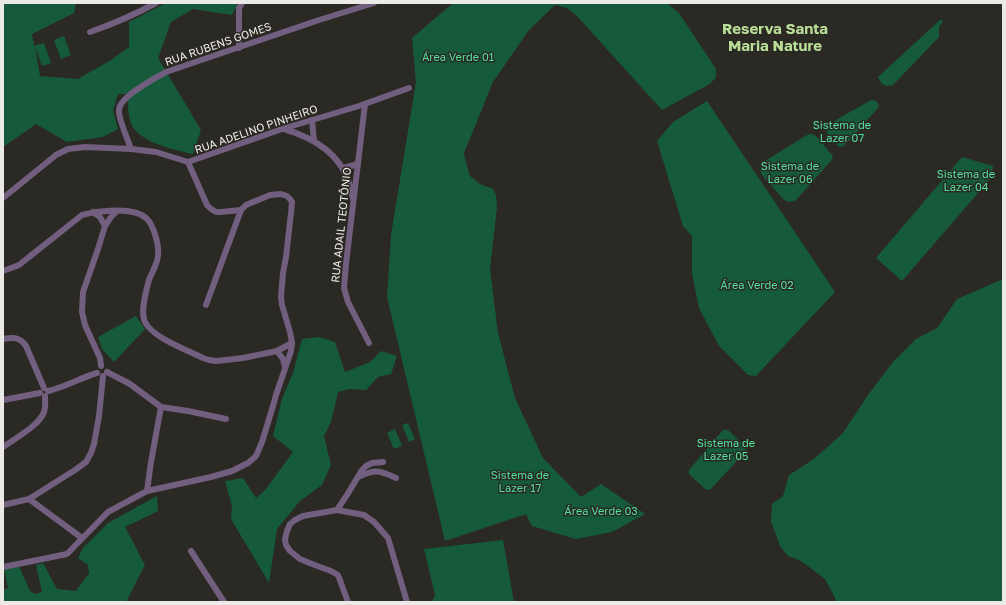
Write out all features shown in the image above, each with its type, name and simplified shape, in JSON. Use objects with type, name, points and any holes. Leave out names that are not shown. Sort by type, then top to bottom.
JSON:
[{"type":"street","points":[[90,32],[136,14],[156,3]]},
{"type":"street","points":[[239,48],[239,8],[242,3]]},
{"type":"street","name":"RUA RUBENS GOMES","points":[[131,149],[119,113],[119,108],[124,100],[152,79],[166,72],[374,3]]},
{"type":"street","name":"RUA ADELINO PINHEIRO","points":[[3,198],[56,155],[68,149],[85,147],[131,149],[156,152],[188,162],[282,129],[365,104],[409,88]]},
{"type":"street","name":"RUA ADAIL TEOTÔNIO","points":[[365,104],[344,288],[348,302],[369,343]]},
{"type":"street","points":[[312,120],[314,141]]},
{"type":"street","points":[[282,129],[296,132],[314,141],[332,154],[343,168],[349,180],[354,203]]},
{"type":"street","points":[[188,162],[204,201],[210,209],[216,212],[241,210]]},
{"type":"street","points":[[343,168],[358,164]]},
{"type":"street","points":[[3,567],[67,554],[108,512],[147,491],[232,471],[248,463],[256,456],[262,442],[291,351],[292,343],[290,332],[281,297],[292,213],[292,202],[290,198],[284,194],[270,195],[246,205],[241,210],[206,305]]},
{"type":"street","points":[[3,271],[19,265],[82,215],[106,210],[135,213],[148,219],[152,225],[158,244],[158,255],[149,281],[143,311],[145,322],[151,330],[168,341],[209,360],[226,360],[277,351],[292,343]]},
{"type":"street","points":[[101,366],[100,358],[85,325],[82,312],[83,292],[105,226],[117,211]]},
{"type":"street","points":[[93,212],[100,217],[105,226]]},
{"type":"street","points":[[3,339],[12,338],[23,341],[44,392],[45,409],[41,418],[33,426],[3,448]]},
{"type":"street","points":[[277,351],[283,359],[286,368]]},
{"type":"street","points":[[97,373],[97,369],[101,366]]},
{"type":"street","points":[[3,505],[29,499],[76,470],[86,462],[94,444],[99,416],[106,367],[101,366]]},
{"type":"street","points":[[3,400],[56,389],[88,375],[97,373],[99,376],[105,374],[130,384],[161,407],[226,419]]},
{"type":"street","points":[[147,491],[161,407]]},
{"type":"street","points":[[337,510],[366,466],[372,463],[383,462]]},
{"type":"street","points":[[358,477],[376,471],[396,478]]},
{"type":"street","points":[[29,499],[82,538]]},
{"type":"street","points":[[348,602],[338,575],[332,571],[300,559],[290,551],[286,545],[285,539],[287,531],[290,524],[295,520],[302,516],[337,510],[364,515],[374,522],[383,530],[388,538],[407,602]]},
{"type":"street","points":[[191,551],[224,602]]},
{"type":"green space","points":[[3,3],[76,3],[74,13],[32,34],[34,46],[44,43],[51,63],[42,66],[35,47],[40,76],[78,79],[111,60],[129,47],[129,22],[166,3],[238,3],[232,15],[193,9],[171,22],[158,58],[201,130],[193,154],[158,144],[149,140],[135,130],[130,120],[127,94],[118,94],[113,110],[118,129],[103,137],[67,142],[36,124],[3,147]]},
{"type":"green space","name":"Área Verde 01","points":[[452,3],[667,3],[679,13],[716,69],[716,78],[708,85],[662,110],[576,15],[567,8],[555,5],[529,30],[493,82],[464,153],[470,176],[480,184],[493,189],[496,195],[497,207],[490,269],[498,333],[515,398],[543,458],[581,497],[601,484],[645,514],[612,532],[576,539],[532,526],[526,514],[445,541],[387,297],[391,235],[416,82],[412,38]]},
{"type":"green space","points":[[941,19],[943,22],[939,26],[939,37],[893,85],[887,86],[882,84],[878,77]]},
{"type":"green space","points":[[64,36],[71,55],[61,59],[54,40]]},
{"type":"green space","name":"Sistema de Lazer 07","points":[[871,100],[875,101],[879,105],[878,108],[846,144],[842,147],[838,146],[827,133],[829,124]]},
{"type":"green space","name":"Área Verde 02","points":[[707,101],[835,292],[756,376],[748,375],[719,346],[699,308],[692,273],[692,236],[683,226],[657,141],[673,122]]},
{"type":"green space","name":"Sistema de Lazer 06","points":[[812,134],[816,136],[833,157],[795,201],[789,202],[784,200],[762,175],[760,168],[765,161],[807,135]]},
{"type":"green space","name":"Sistema de Lazer 04","points":[[962,157],[993,166],[991,178],[902,281],[876,258]]},
{"type":"green space","points":[[1003,279],[1003,602],[835,602],[835,598],[825,579],[801,561],[788,556],[780,546],[771,521],[772,504],[783,496],[789,475],[814,459],[843,433],[868,395],[893,362],[916,339],[937,328],[957,299]]},
{"type":"green space","points":[[136,316],[145,329],[114,362],[102,349],[98,337]]},
{"type":"green space","points":[[319,337],[335,342],[345,372],[370,362],[381,351],[397,356],[391,374],[378,377],[366,390],[349,389],[338,392],[331,422],[324,436],[331,465],[322,485],[300,501],[277,529],[269,583],[231,519],[232,506],[225,481],[243,478],[256,498],[266,489],[293,452],[273,436],[282,399],[293,373],[302,339]]},
{"type":"green space","points":[[408,423],[415,439],[409,442],[402,425]]},
{"type":"green space","points":[[395,429],[402,446],[394,449],[387,433]]},
{"type":"green space","name":"Sistema de Lazer 05","points":[[723,430],[728,430],[746,447],[745,452],[710,490],[705,489],[689,474],[689,470]]},
{"type":"green space","points":[[157,496],[158,511],[125,527],[145,565],[126,602],[3,602],[3,590],[8,588],[4,570],[18,564],[30,591],[35,594],[42,592],[36,565],[43,563],[57,589],[76,591],[89,573],[88,565],[78,558],[83,548],[108,523]]},
{"type":"green space","points":[[503,540],[514,602],[432,602],[435,595],[424,549]]},
{"type":"district","name":"Reserva Santa Maria Nature","points":[[775,38]]},
{"type":"park label","name":"Sistema de Lazer 17","points":[[520,481]]},
{"type":"park label","name":"Área Verde 03","points":[[601,511]]}]
